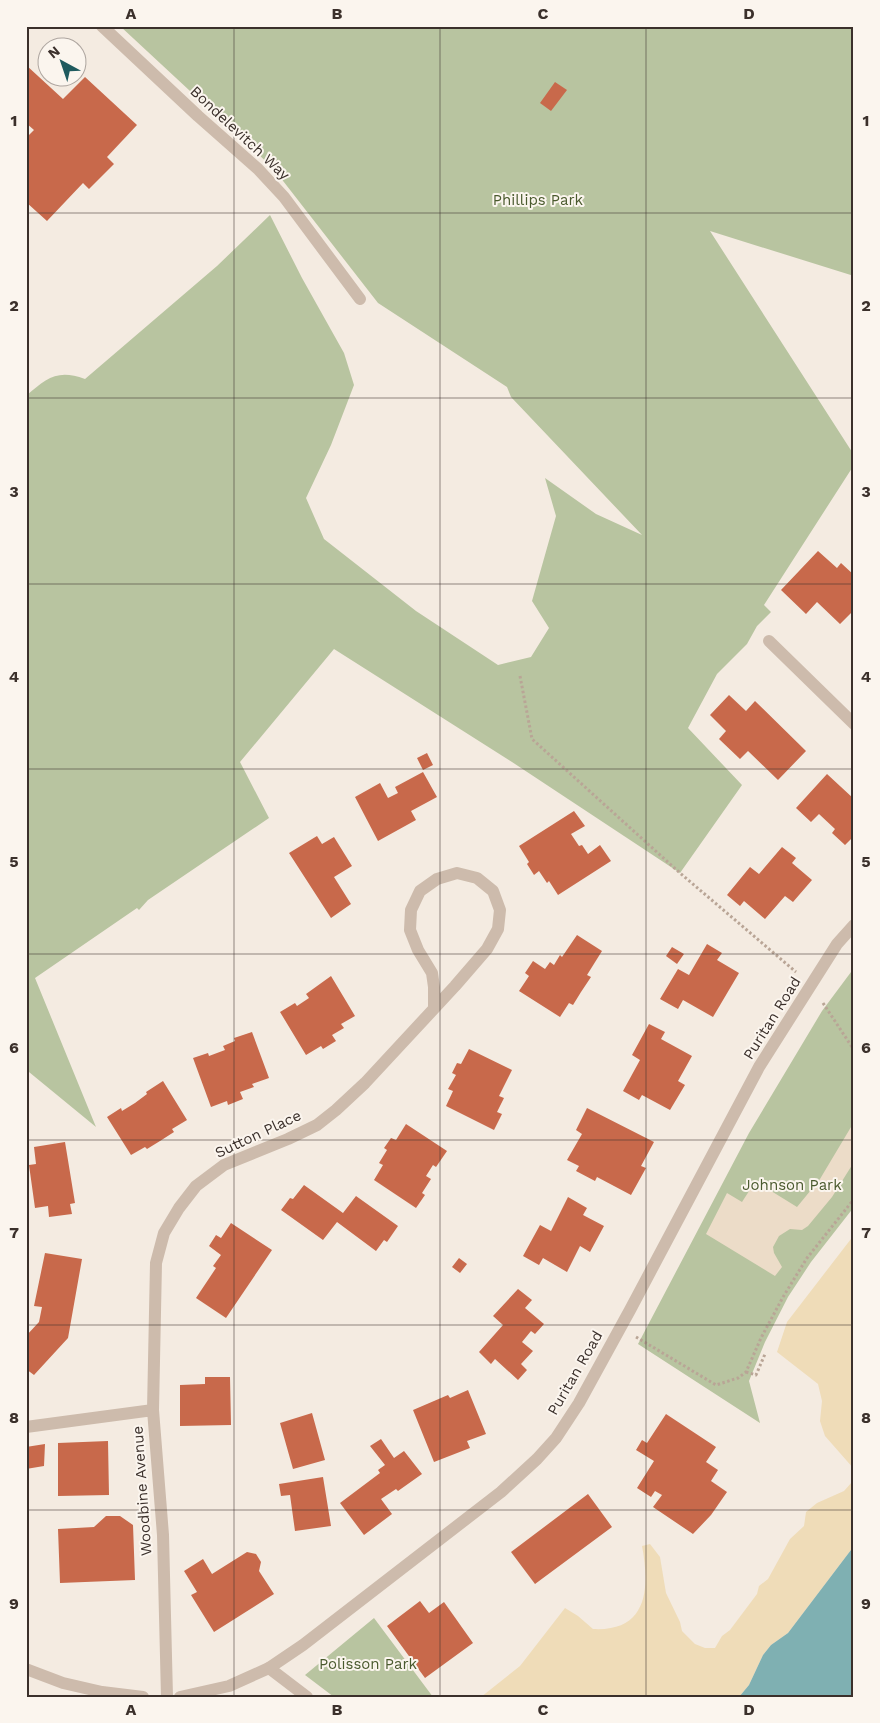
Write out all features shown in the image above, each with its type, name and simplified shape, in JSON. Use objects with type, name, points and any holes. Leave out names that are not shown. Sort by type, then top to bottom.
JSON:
[{"type":"street","name":"Bondelevitch Way","points":[[102,26],[258,169],[284,197],[360,299]]},
{"type":"street","points":[[769,642],[854,724]]},
{"type":"street","name":"Sutton Place","points":[[153,1410],[156,1263],[164,1233],[179,1208],[196,1186],[224,1165],[317,1125],[336,1110],[365,1083],[487,950],[498,929],[500,910],[493,891],[476,878],[457,873],[437,879],[420,891],[411,910],[410,930],[418,950],[432,973],[434,1007]]},
{"type":"street","name":"Puritan Road","points":[[180,1697],[229,1686],[269,1668],[303,1645],[501,1492],[537,1460],[556,1438],[579,1403],[760,1067],[838,944],[854,925]]},
{"type":"street","name":"Woodbine Avenue","points":[[26,1427],[153,1410],[163,1535],[167,1697]]},
{"type":"street","points":[[269,1668],[307,1697]]},
{"type":"street","points":[[26,1670],[102,1694],[143,1697]]},
{"type":"path","points":[[520,676],[532,739],[680,873],[792,967],[826,1006],[854,1050]]},
{"type":"path","points":[[621,1327],[716,1385],[738,1378],[746,1372],[761,1338],[802,1266],[854,1199]]},
{"type":"path","points":[[746,1372],[756,1375],[765,1354]]},
{"type":"green space","name":"Phillips Park","points":[[120,26],[854,26],[854,276],[710,231],[854,455],[854,465],[764,605],[771,612],[757,626],[747,644],[717,674],[688,728],[742,785],[680,873],[512,762],[334,649],[240,762],[269,818],[148,900],[139,910],[137,908],[35,978],[96,1127],[29,1072],[26,1074],[26,396],[40,384],[53,377],[67,375],[85,379],[217,266],[270,215],[302,278],[344,353],[354,385],[331,445],[306,498],[324,539],[416,611],[498,665],[531,657],[549,628],[532,601],[556,516],[545,478],[596,514],[642,535],[511,397],[507,387],[378,303],[273,168]]},
{"type":"green space","name":"Johnson Park","points":[[854,968],[854,1207],[811,1262],[788,1297],[765,1342],[749,1381],[760,1423],[638,1344],[749,1133],[822,1011]]},
{"type":"green space","name":"Polisson Park","points":[[374,1618],[433,1697],[334,1697],[305,1675]]},
{"type":"sand","points":[[854,1235],[854,1469],[825,1436],[820,1421],[822,1401],[818,1384],[777,1352],[787,1322]]},
{"type":"sand","points":[[854,1469],[854,1546],[788,1633],[771,1645],[763,1655],[749,1685],[739,1697],[481,1697],[520,1666],[565,1608],[593,1629],[611,1628],[625,1623],[635,1615],[645,1592],[642,1546],[650,1544],[660,1557],[666,1593],[680,1622],[682,1631],[695,1644],[705,1648],[715,1648],[722,1636],[730,1630],[757,1594],[759,1586],[768,1579],[790,1539],[804,1526],[806,1512],[817,1503],[844,1491],[852,1482]]},
{"type":"shaded area","points":[[854,1122],[854,1162],[832,1197],[808,1226],[802,1230],[790,1229],[779,1236],[773,1247],[774,1253],[782,1267],[775,1276],[706,1234],[727,1193],[742,1202],[753,1185],[760,1190],[763,1186],[797,1207],[820,1179]]},
{"type":"water","points":[[854,1546],[854,1697],[739,1697],[749,1685],[763,1655],[771,1645],[788,1633]]},
{"type":"building","points":[[26,65],[38,76],[38,88],[51,88],[63,99],[74,88],[88,88],[88,80],[137,125],[107,157],[114,164],[89,189],[83,183],[47,221],[26,202],[26,138],[34,130],[26,123]]},
{"type":"building","points":[[555,82],[567,90],[551,111],[540,103]]},
{"type":"building","points":[[818,551],[837,568],[841,563],[854,575],[854,610],[840,624],[817,602],[806,614],[781,590]]},
{"type":"building","points":[[729,695],[746,711],[755,701],[806,751],[778,780],[748,751],[740,759],[719,739],[726,731],[710,715]]},
{"type":"building","points":[[427,753],[433,765],[423,770],[417,758]]},
{"type":"building","points":[[423,772],[437,797],[411,811],[416,820],[378,841],[355,797],[380,783],[388,798],[398,793],[395,787]]},
{"type":"building","points":[[827,774],[854,799],[854,836],[845,845],[832,833],[835,829],[819,814],[811,822],[796,808]]},
{"type":"building","points":[[574,811],[585,826],[571,834],[579,846],[582,845],[588,854],[600,845],[611,861],[558,895],[549,881],[547,883],[539,871],[534,875],[527,864],[529,862],[519,846]]},
{"type":"building","points":[[317,836],[322,844],[334,837],[352,866],[334,877],[351,904],[331,918],[289,853]]},
{"type":"building","points":[[782,847],[796,858],[792,863],[812,880],[793,902],[785,896],[765,919],[744,901],[740,906],[727,895],[750,867],[759,874]]},
{"type":"building","points":[[577,935],[602,951],[587,975],[591,977],[573,1005],[569,1003],[560,1017],[519,991],[529,976],[525,973],[533,961],[545,969],[550,962],[554,965]]},
{"type":"building","points":[[707,944],[722,953],[717,960],[739,973],[713,1017],[683,1000],[678,1009],[660,999],[678,969],[689,975]]},
{"type":"building","points":[[672,947],[684,954],[677,964],[666,956]]},
{"type":"building","points":[[331,976],[355,1016],[341,1024],[344,1028],[332,1035],[336,1041],[323,1049],[321,1046],[306,1055],[280,1012],[295,1003],[297,1006],[309,998],[306,994]]},
{"type":"building","points":[[649,1024],[665,1032],[661,1039],[692,1056],[678,1081],[685,1085],[670,1110],[642,1095],[639,1100],[623,1091],[640,1060],[632,1055]]},
{"type":"building","points":[[252,1032],[269,1078],[252,1084],[254,1087],[240,1092],[243,1099],[228,1105],[227,1101],[211,1107],[193,1058],[208,1053],[209,1056],[225,1050],[223,1046],[235,1041],[234,1038]]},
{"type":"building","points":[[469,1049],[512,1070],[499,1096],[504,1098],[497,1112],[502,1114],[494,1130],[446,1106],[453,1091],[448,1089],[456,1075],[452,1073],[457,1063],[461,1064]]},
{"type":"building","points":[[163,1081],[187,1120],[172,1129],[174,1132],[160,1141],[147,1149],[145,1147],[131,1155],[107,1117],[121,1108],[122,1111],[135,1103],[147,1094],[146,1092]]},
{"type":"building","points":[[587,1108],[654,1142],[641,1166],[646,1168],[631,1195],[597,1177],[595,1181],[576,1171],[579,1166],[567,1160],[582,1134],[576,1130]]},
{"type":"building","points":[[406,1124],[447,1151],[436,1167],[433,1165],[426,1176],[431,1179],[422,1193],[425,1195],[416,1208],[374,1180],[383,1165],[379,1163],[387,1150],[384,1148],[391,1138],[396,1140]]},
{"type":"building","points":[[65,1142],[75,1203],[70,1204],[72,1214],[49,1217],[48,1206],[35,1208],[29,1165],[36,1164],[34,1147]]},
{"type":"building","points":[[304,1185],[343,1213],[356,1196],[398,1226],[387,1242],[384,1240],[376,1251],[337,1222],[323,1240],[281,1210],[290,1198],[293,1199]]},
{"type":"building","points":[[568,1197],[587,1208],[583,1215],[604,1226],[590,1252],[580,1246],[567,1272],[543,1258],[539,1265],[523,1256],[540,1225],[551,1231]]},
{"type":"building","points":[[231,1223],[272,1250],[226,1318],[196,1298],[216,1268],[213,1266],[221,1255],[209,1246],[216,1235],[221,1238]]},
{"type":"building","points":[[45,1253],[82,1259],[68,1338],[34,1375],[26,1369],[26,1336],[39,1322],[42,1307],[34,1306]]},
{"type":"building","points":[[459,1258],[467,1264],[460,1273],[452,1267]]},
{"type":"building","points":[[518,1289],[532,1300],[525,1308],[544,1324],[535,1334],[531,1331],[522,1342],[533,1351],[521,1364],[527,1370],[518,1380],[495,1359],[491,1364],[479,1352],[503,1325],[493,1316]]},
{"type":"building","points":[[205,1377],[230,1377],[231,1425],[180,1426],[180,1385],[205,1384]]},
{"type":"building","points":[[468,1390],[486,1434],[467,1441],[470,1448],[434,1462],[413,1410],[448,1395],[450,1398]]},
{"type":"building","points":[[312,1413],[325,1460],[293,1469],[280,1423]]},
{"type":"building","points":[[666,1414],[716,1447],[706,1462],[718,1470],[711,1481],[727,1492],[711,1515],[693,1534],[653,1507],[662,1495],[655,1491],[651,1497],[637,1488],[654,1461],[636,1450],[642,1440],[647,1443]]},
{"type":"building","points":[[381,1439],[394,1458],[404,1451],[422,1474],[398,1491],[396,1489],[381,1499],[392,1514],[364,1535],[340,1503],[380,1473],[378,1470],[385,1465],[370,1446]]},
{"type":"building","points":[[108,1441],[109,1495],[58,1496],[58,1443]]},
{"type":"building","points":[[45,1444],[44,1466],[26,1469],[26,1447]]},
{"type":"building","points":[[323,1477],[331,1526],[295,1531],[290,1495],[281,1496],[279,1484]]},
{"type":"building","points":[[588,1494],[612,1527],[535,1584],[511,1552]]},
{"type":"building","points":[[106,1516],[120,1516],[133,1525],[135,1580],[60,1583],[58,1529],[94,1527]]},
{"type":"building","points":[[247,1552],[256,1554],[261,1562],[259,1571],[274,1594],[214,1632],[191,1595],[197,1592],[184,1571],[203,1559],[212,1574]]},
{"type":"building","points":[[420,1601],[429,1613],[444,1602],[473,1643],[425,1678],[387,1626]]}]
